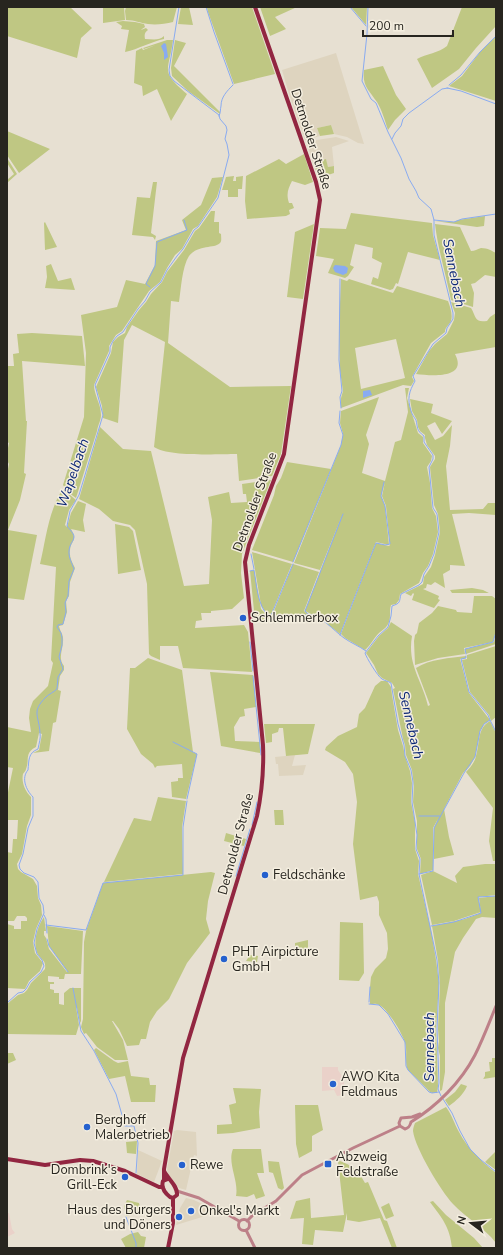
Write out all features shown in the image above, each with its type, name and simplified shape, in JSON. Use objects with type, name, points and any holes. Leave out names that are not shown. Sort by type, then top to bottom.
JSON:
[{"type":"main road","name":"Detmolder Straße","points":[[164,1182],[164,1171],[178,1079],[183,1058],[253,828],[260,800],[264,766],[263,745],[245,562],[249,545],[284,454],[320,200],[316,181],[255,7]]},
{"type":"main road","points":[[7,1159],[46,1166],[80,1160],[93,1161],[125,1171],[154,1185],[164,1182],[172,1182],[174,1195],[173,1223],[168,1248]]},
{"type":"main road","points":[[164,1182],[174,1195]]},
{"type":"street","points":[[400,1126],[405,1129],[408,1128],[411,1122],[442,1098],[458,1081],[473,1060],[496,1006]]},
{"type":"street","points":[[400,1126],[401,1118],[409,1118],[427,1110]]},
{"type":"street","points":[[409,1118],[411,1122]]},
{"type":"street","points":[[247,1221],[253,1215],[276,1201],[302,1176],[353,1148],[400,1126]]},
{"type":"street","points":[[174,1195],[185,1194],[199,1198],[239,1221],[242,1219],[247,1221]]},
{"type":"street","points":[[239,1221],[238,1224],[240,1228],[246,1230],[255,1248]]},
{"type":"street","points":[[246,1230],[249,1226],[247,1221]]},
{"type":"shaded area","points":[[336,53],[364,144],[358,143],[347,137],[334,134],[331,125],[317,128],[320,136],[305,140],[289,94],[282,70]]},
{"type":"shaded area","points":[[336,137],[349,141],[332,147],[334,166],[328,167],[326,160],[313,163],[307,144],[317,140]]},
{"type":"shaded area","points":[[295,755],[292,766],[306,765],[303,775],[279,776],[278,764],[276,764],[275,757]]},
{"type":"shaded area","name":"AWO Kita Feldmaus","points":[[322,1067],[338,1067],[338,1070],[344,1079],[344,1095],[337,1096],[334,1090],[322,1091]]},
{"type":"shaded area","points":[[174,1131],[196,1132],[197,1156],[194,1155],[186,1190],[179,1188],[167,1170]]},
{"type":"shaded area","points":[[138,1150],[162,1161],[154,1182],[137,1174]]},
{"type":"shaded area","points":[[186,1198],[194,1200],[215,1210],[212,1214],[176,1225],[180,1208]]},
{"type":"shaded area","points":[[7,1213],[9,1213],[12,1229],[15,1233],[7,1237]]},
{"type":"green space","points":[[7,7],[70,7],[92,28],[81,38],[77,58],[7,36]]},
{"type":"green space","points":[[103,7],[124,7],[125,20],[103,23]]},
{"type":"green space","points":[[126,7],[177,7],[173,22],[164,24],[148,24],[126,20]]},
{"type":"green space","points":[[181,7],[189,7],[193,25],[178,24]]},
{"type":"green space","points":[[252,7],[275,74],[234,84],[208,12],[207,8]]},
{"type":"green space","points":[[260,7],[297,7],[275,17],[286,29],[270,36]]},
{"type":"green space","points":[[351,7],[367,7],[366,25]]},
{"type":"green space","points":[[462,7],[496,7],[496,26],[459,69],[432,88],[417,59],[447,46]]},
{"type":"green space","points":[[123,21],[144,24],[145,27],[141,30],[146,28],[148,30],[145,33],[145,39],[158,39],[164,36],[164,39],[125,52],[129,30],[121,29],[122,26],[116,22]]},
{"type":"green space","points":[[496,36],[496,101],[449,86],[462,76],[480,52]]},
{"type":"green space","points":[[167,40],[173,40],[168,65],[169,75],[172,80],[187,94],[171,121],[157,89],[143,96],[142,86],[134,83],[136,51],[142,48],[143,50],[156,45],[143,48]]},
{"type":"green space","points":[[175,40],[186,43],[174,66],[220,112],[220,114],[188,91],[172,76],[171,68]]},
{"type":"green space","points":[[383,66],[396,95],[406,109],[388,130],[379,105],[369,91],[364,80],[364,70]]},
{"type":"green space","points":[[331,125],[334,134],[320,136],[317,128]]},
{"type":"green space","points":[[7,131],[50,149],[19,173],[7,155]]},
{"type":"green space","points":[[304,154],[313,182],[305,185],[292,181],[288,197],[289,203],[292,203],[294,208],[289,210],[290,214],[286,216],[247,219],[245,201],[246,176],[279,159],[286,164]]},
{"type":"green space","points":[[7,158],[17,174],[7,183],[7,180],[14,174],[7,163]]},
{"type":"green space","points":[[326,159],[328,167],[334,166],[334,173],[319,178],[313,163]]},
{"type":"green space","points":[[234,176],[233,181],[236,181],[236,177],[243,176],[242,189],[238,189],[238,197],[228,197],[228,190],[222,190],[226,177]]},
{"type":"green space","points":[[223,177],[217,197],[198,226],[193,229],[182,249],[175,255],[160,282],[149,291],[122,331],[116,335],[109,346],[109,351],[94,385],[101,411],[101,419],[76,498],[69,493],[63,485],[84,417],[86,353],[81,315],[117,307],[126,280],[145,284],[155,265],[156,241],[186,230],[182,220],[201,205],[212,178]]},
{"type":"green space","points":[[153,182],[157,182],[151,233],[156,236],[155,240],[153,237],[132,235],[137,197],[150,198]]},
{"type":"green space","points":[[211,211],[215,211],[214,222],[219,222],[221,241],[217,245],[197,250],[189,256],[183,272],[179,302],[171,301],[168,343],[230,387],[291,386],[281,454],[272,476],[239,481],[237,454],[181,454],[154,447],[165,342],[132,325],[124,340],[118,423],[103,418],[102,406],[96,387],[111,353],[113,342],[125,333],[127,327],[151,294],[162,282],[167,272],[184,250],[195,231],[199,228]]},
{"type":"green space","points":[[351,213],[432,223],[433,235],[440,260],[408,252],[398,284],[396,283],[393,289],[390,290],[371,284],[373,277],[378,279],[382,263],[372,258],[373,248],[355,244],[350,265],[354,267],[348,276],[345,278],[328,273],[334,259],[316,256],[320,228],[346,229]]},
{"type":"green space","points":[[485,216],[484,226],[477,227],[435,221],[454,222],[458,220]]},
{"type":"green space","points":[[45,222],[57,247],[45,250],[44,223]]},
{"type":"green space","points":[[314,224],[303,299],[287,297],[295,232]]},
{"type":"green space","points":[[435,224],[460,227],[471,251],[483,248],[496,253],[496,277],[485,275],[475,283],[471,284],[474,293],[473,307],[451,300]]},
{"type":"green space","points":[[51,264],[58,281],[71,278],[75,290],[45,288],[47,277],[46,266]]},
{"type":"green space","points":[[341,279],[347,281],[349,279],[393,293],[397,286],[448,301],[452,318],[446,327],[445,332],[431,343],[412,377],[414,381],[411,386],[403,385],[341,408],[343,391],[340,371],[339,327]],"holes":[[[396,339],[405,378],[361,389],[355,348]]]},
{"type":"green space","points":[[451,302],[471,308],[476,318],[480,321],[487,321],[496,313],[496,347],[455,354],[458,362],[457,368],[453,372],[439,375],[416,374],[429,351],[447,334],[454,320],[455,313]]},
{"type":"green space","points":[[32,333],[82,336],[85,366],[22,361],[27,421],[24,473],[26,474],[20,500],[8,530],[37,535],[24,600],[7,598],[7,474],[9,464],[7,456],[9,443],[7,442],[7,366],[14,366],[13,354],[19,353],[17,334]]},
{"type":"green space","points":[[405,388],[409,388],[407,398],[418,433],[423,437],[423,443],[432,456],[427,467],[432,508],[436,516],[438,532],[433,554],[419,583],[400,594],[399,600],[396,604],[391,605],[390,620],[388,624],[365,650],[341,634],[376,543],[389,546],[390,545],[386,506],[382,496],[385,482],[381,496],[385,506],[389,545],[376,542],[340,634],[321,619],[305,611],[343,513],[320,570],[294,563],[341,445],[343,434],[340,423],[341,411],[379,397],[366,435],[369,444],[362,473],[385,481],[395,442],[401,440],[408,412]]},
{"type":"green space","points":[[410,399],[433,404],[431,413],[452,421],[442,434],[435,422],[427,426],[435,440],[443,436],[452,425],[446,466],[450,510],[483,509],[488,503],[496,503],[496,515],[469,513],[452,514],[465,566],[450,565],[450,570],[443,574],[445,588],[435,582],[431,585],[427,584],[426,588],[423,589],[439,596],[438,599],[440,600],[434,608],[412,600],[413,593],[411,596],[405,593],[423,584],[424,577],[431,567],[435,555],[440,532],[438,514],[434,505],[430,467],[435,459],[435,456],[427,445],[425,435],[418,427],[417,420],[412,411]]},
{"type":"green space","points":[[100,427],[123,449],[151,451],[184,586],[209,584],[212,520],[208,497],[229,492],[231,503],[247,502],[246,494],[243,494],[242,484],[271,480],[242,554],[241,573],[244,598],[232,609],[211,611],[211,613],[201,613],[202,620],[196,621],[195,628],[244,625],[248,632],[252,672],[183,668],[178,646],[160,646],[160,660],[149,654],[147,584],[135,530],[130,525],[113,521],[99,509],[79,499]]},
{"type":"green space","points":[[287,462],[331,469],[293,562],[252,550],[274,495],[276,486],[281,478]]},
{"type":"green space","points":[[62,490],[76,500],[69,510],[65,525],[67,527],[71,513],[78,501],[86,504],[83,520],[85,532],[71,529],[74,538],[70,555],[75,568],[70,582],[69,596],[66,601],[67,612],[63,625],[59,626],[63,637],[61,659],[64,666],[64,670],[60,676],[58,690],[61,691],[56,722],[53,723],[49,751],[33,753],[39,750],[42,734],[39,733],[36,747],[32,749],[29,754],[26,770],[23,774],[24,787],[31,797],[31,815],[27,826],[22,854],[17,864],[18,869],[33,879],[37,886],[42,915],[36,929],[33,942],[35,953],[43,963],[40,971],[29,981],[25,989],[7,988],[7,924],[14,926],[14,929],[21,929],[21,921],[27,921],[27,918],[25,916],[17,916],[14,921],[7,921],[7,852],[12,853],[13,839],[17,839],[18,820],[7,820],[7,797],[13,768],[7,767],[7,727],[31,732],[29,718],[30,709],[33,701],[48,686],[53,663],[51,660],[56,567],[40,564],[50,517]]},
{"type":"green space","points":[[115,524],[129,527],[133,531],[141,570],[118,574]]},
{"type":"green space","points":[[252,552],[292,564],[270,617],[261,605]]},
{"type":"green space","points":[[293,564],[319,572],[304,611],[308,614],[290,621],[273,619],[271,618]]},
{"type":"green space","points":[[254,570],[261,609],[271,619],[255,621],[250,571]]},
{"type":"green space","points":[[472,588],[489,593],[452,593],[450,590]]},
{"type":"green space","points":[[474,596],[492,596],[496,599],[496,631],[493,642],[464,648],[465,654],[438,658],[415,665],[414,641],[419,623],[432,613],[438,606],[456,610],[457,612],[472,613]]},
{"type":"green space","points":[[391,622],[412,636],[411,646],[413,664],[428,706],[430,705],[416,668],[434,661],[466,656],[466,658],[460,659],[469,693],[490,720],[484,724],[480,731],[475,757],[470,766],[463,773],[444,809],[454,855],[434,859],[434,828],[438,819],[433,828],[433,870],[420,874],[421,859],[417,849],[417,821],[413,802],[414,786],[412,770],[406,755],[393,689],[395,688],[392,683],[382,678],[378,674],[366,653],[379,636],[388,628]]},
{"type":"green space","points":[[496,633],[496,644],[466,654],[465,649],[494,642]]},
{"type":"green space","points":[[496,646],[496,717],[491,721],[489,715],[470,692],[462,660],[467,659],[467,655]]},
{"type":"green space","points":[[148,658],[182,670],[193,752],[197,754],[186,799],[172,797],[171,782],[178,781],[178,778],[183,778],[182,764],[157,766],[155,768],[153,764],[141,754],[127,729],[130,668],[135,668]]},
{"type":"green space","points":[[210,672],[253,675],[256,707],[244,709],[245,716],[240,717],[234,727],[235,741],[260,742],[260,753],[221,746]]},
{"type":"green space","points":[[381,681],[387,681],[391,687],[398,730],[412,783],[411,802],[415,822],[415,849],[419,861],[418,874],[431,930],[439,983],[436,1029],[437,1093],[430,1092],[408,1070],[406,1064],[406,1046],[398,1028],[382,1007],[377,1004],[370,1004],[371,977],[375,969],[386,958],[388,949],[387,933],[379,915],[379,902],[377,896],[360,900],[353,844],[357,802],[353,774],[345,762],[325,750],[326,747],[338,736],[357,727],[359,714],[365,708],[375,686]]},
{"type":"green space","points":[[490,721],[496,733],[496,861],[493,861],[489,841],[493,808],[466,772],[472,765],[475,758],[481,732]]},
{"type":"green space","points":[[264,724],[315,724],[308,754],[286,756],[283,728],[279,728],[278,732],[272,734],[272,742],[266,743]]},
{"type":"green space","points":[[158,797],[186,801],[182,827],[183,874],[104,882],[134,818],[151,821]]},
{"type":"green space","points":[[274,810],[283,810],[284,825],[275,825]]},
{"type":"green space","points":[[226,833],[246,839],[244,846],[224,841]]},
{"type":"green space","points":[[496,864],[496,895],[478,897],[481,912],[454,921],[432,925],[421,875],[433,871],[457,883],[455,876],[463,867]]},
{"type":"green space","points":[[211,872],[215,873],[208,901],[206,919],[210,933],[187,963],[169,999],[157,1011],[150,1022],[146,1039],[141,1039],[139,1045],[127,1046],[119,1029],[112,1021],[123,1040],[128,1060],[115,1060],[97,1047],[86,1033],[84,1034],[81,1027],[83,1019],[84,942],[86,931],[103,883]]},
{"type":"green space","points":[[496,896],[496,918],[482,917],[476,919],[455,952],[445,1003],[445,1072],[442,1090],[440,1091],[438,1029],[440,985],[438,960],[432,926],[465,919],[481,913],[479,898]]},
{"type":"green space","points":[[44,917],[46,931],[44,931],[44,935],[49,949],[67,972],[49,946],[47,926],[83,931],[81,974],[65,974],[64,979],[48,976],[49,982],[54,982],[54,984],[50,984],[50,989],[54,990],[54,993],[59,993],[59,1004],[64,1005],[64,993],[70,988],[81,988],[81,1021],[80,1023],[76,1007],[79,1025],[76,1035],[7,1034],[7,1004],[18,995],[24,993],[31,983],[45,969],[45,963],[39,956],[35,941]]},
{"type":"green space","points":[[340,922],[363,923],[364,973],[359,981],[339,980]]},
{"type":"green space","points":[[308,940],[308,950],[295,953],[295,943]]},
{"type":"green space","points":[[250,955],[258,956],[257,962],[246,961]]},
{"type":"green space","points":[[96,1048],[118,1063],[128,1061],[131,1076],[149,1078],[150,1085],[156,1085],[155,1102],[131,1102],[125,1076],[109,1079],[94,1050]]},
{"type":"green space","points":[[7,1053],[13,1053],[16,1060],[7,1064]]},
{"type":"green space","points":[[492,1058],[496,1058],[496,1077],[483,1079],[485,1072],[490,1071],[489,1062],[492,1062]]},
{"type":"green space","points":[[461,1084],[467,1086],[466,1089],[460,1097],[449,1106],[445,1100],[455,1092]]},
{"type":"green space","points":[[233,1088],[261,1089],[259,1112],[260,1128],[233,1133],[217,1134],[217,1125],[232,1124],[229,1105],[236,1103]]},
{"type":"green space","points":[[295,1105],[318,1105],[323,1130],[312,1136],[312,1151],[299,1158],[296,1144]]},
{"type":"green space","points":[[446,1107],[466,1144],[496,1173],[496,1243],[448,1198],[429,1169],[418,1148],[413,1131],[415,1123]]},
{"type":"green space","points":[[137,1141],[136,1154],[127,1153],[126,1142]]},
{"type":"green space","points":[[233,1149],[261,1149],[264,1173],[257,1173],[265,1196],[256,1199],[254,1194],[247,1197],[236,1196],[236,1184],[231,1160]]},
{"type":"green space","points":[[496,1151],[496,1170],[485,1162]]},
{"type":"green space","points":[[268,1161],[279,1162],[284,1188],[282,1190],[278,1188],[273,1173],[269,1172]]},
{"type":"green space","points":[[340,1161],[355,1169],[365,1183],[368,1182],[384,1220],[387,1221],[397,1248],[392,1248],[380,1218],[359,1222],[347,1220],[347,1213],[343,1232],[315,1230],[313,1245],[302,1244],[304,1218],[290,1219],[296,1201],[310,1198],[311,1218],[344,1215],[338,1162]]},
{"type":"green space","points":[[127,1200],[139,1203],[141,1212],[126,1216],[124,1206]]},
{"type":"green space","points":[[433,1201],[446,1215],[474,1238],[483,1248],[452,1248],[447,1228],[442,1218],[430,1202]]},
{"type":"green space","points":[[389,1203],[394,1216],[386,1219],[381,1207]]},
{"type":"green space","points":[[138,1232],[141,1236],[146,1237],[144,1248],[126,1248],[121,1239]]},
{"type":"water","points":[[164,43],[166,44],[168,57],[164,60],[164,53],[161,46]]},
{"type":"water","points":[[335,265],[345,266],[348,268],[347,273],[343,275],[335,272],[333,268]]},
{"type":"water","points":[[370,390],[372,395],[363,398],[363,391]]},
{"type":"waterway","name":"Wapelbach","points":[[7,1003],[18,993],[23,992],[30,982],[41,972],[44,966],[42,960],[37,954],[34,943],[37,929],[44,913],[43,905],[39,898],[38,882],[34,877],[24,873],[20,869],[19,865],[23,854],[28,828],[33,816],[33,797],[26,787],[25,777],[28,770],[30,757],[32,753],[38,749],[40,741],[37,710],[41,702],[57,689],[58,677],[63,669],[59,657],[62,638],[57,627],[58,625],[63,624],[66,612],[65,603],[68,596],[69,581],[74,569],[69,552],[74,536],[67,526],[70,511],[79,495],[103,415],[95,385],[110,352],[110,347],[113,341],[123,332],[150,292],[161,282],[167,270],[183,249],[194,230],[198,227],[218,198],[229,155],[225,139],[227,130],[219,115],[174,81],[170,76],[169,70],[179,7]]},
{"type":"waterway","points":[[206,7],[233,84]]},
{"type":"waterway","points":[[350,7],[366,26]]},
{"type":"waterway","name":"Sennebach","points":[[368,7],[362,81],[371,99],[376,103],[409,179],[419,198],[431,209],[434,220],[434,235],[453,313],[453,319],[447,328],[446,333],[433,344],[413,376],[415,381],[410,392],[409,399],[411,411],[416,420],[418,429],[424,436],[424,442],[433,455],[433,459],[429,467],[433,508],[437,514],[439,532],[434,554],[424,574],[422,582],[401,594],[399,602],[392,606],[388,627],[378,636],[365,653],[372,667],[380,677],[391,683],[405,756],[411,770],[413,782],[412,802],[417,835],[416,849],[420,859],[419,874],[437,960],[439,983],[437,1029],[438,1089],[441,1096]]},
{"type":"waterway","points":[[449,85],[461,75],[480,52],[496,36]]},
{"type":"waterway","points":[[219,116],[223,97],[233,85]]},
{"type":"waterway","points":[[447,88],[461,91],[496,104]]},
{"type":"waterway","points":[[392,139],[401,126],[403,119],[409,113],[442,89],[448,88]]},
{"type":"waterway","points":[[434,220],[454,222],[462,219],[496,214]]},
{"type":"waterway","points":[[150,287],[146,284],[155,266],[157,242],[187,230],[184,220]]},
{"type":"waterway","points":[[340,279],[339,360],[342,391],[340,397],[341,408]]},
{"type":"waterway","points":[[293,562],[341,445],[343,435],[339,423],[340,411]]},
{"type":"waterway","points":[[340,635],[376,543],[385,545],[390,544],[385,506],[381,496],[384,482]]},
{"type":"waterway","points":[[308,614],[305,611],[343,514]]},
{"type":"waterway","points":[[251,554],[254,569]]},
{"type":"waterway","points":[[293,564],[270,618],[285,622],[308,614],[313,615],[323,620],[344,638],[366,651]]},
{"type":"waterway","points":[[250,571],[254,570],[260,601],[269,617]]},
{"type":"waterway","points":[[466,654],[465,649],[493,642],[496,632]]},
{"type":"waterway","points":[[250,642],[253,671]]},
{"type":"waterway","points":[[466,656],[466,658],[461,659],[469,692],[488,715],[490,720]]},
{"type":"waterway","points":[[253,676],[261,755]]},
{"type":"waterway","points":[[419,874],[433,871],[434,828],[464,773],[475,757],[480,731],[484,724],[490,720],[496,732]]},
{"type":"waterway","points":[[173,742],[197,754],[187,799]]},
{"type":"waterway","points":[[46,925],[86,930],[103,883],[183,875],[183,827],[187,801]]},
{"type":"waterway","points":[[252,825],[257,802]]},
{"type":"waterway","points":[[419,816],[440,816]]},
{"type":"waterway","points":[[236,876],[250,829]]},
{"type":"waterway","points":[[431,926],[454,922],[481,913],[478,897],[496,896]]},
{"type":"waterway","points":[[44,915],[46,919],[47,933]]},
{"type":"waterway","points":[[47,939],[49,946],[68,972]]},
{"type":"waterway","points":[[369,1002],[370,987]]},
{"type":"waterway","points":[[73,988],[81,1031],[94,1051],[116,1094],[124,1122]]},
{"type":"waterway","points":[[369,1004],[379,1005],[388,1014],[405,1042],[406,1066],[408,1070],[429,1092],[439,1092]]},
{"type":"waterway","name":"Sennebach","points":[[443,1099],[452,1113],[470,1149],[496,1172]]},
{"type":"waterway","points":[[125,1126],[134,1126],[138,1143],[136,1173]]},
{"type":"waterway","points":[[126,1217],[136,1243],[136,1248]]},
{"type":"place","name":"Schlemmerbox","points":[[243,618]]},
{"type":"place","name":"Feldschänke","points":[[265,875]]},
{"type":"place","name":"PHT Airpicture GmbH","points":[[224,959]]},
{"type":"place","name":"AWO Kita Feldmaus","points":[[333,1084]]},
{"type":"place","name":"Berghoff Malerbetrieb","points":[[87,1127]]},
{"type":"place","name":"Abzweig Feldstraße","points":[[328,1164]]},
{"type":"place","name":"Rewe","points":[[182,1165]]},
{"type":"place","name":"Dombrink's Grill-Eck","points":[[125,1177]]},
{"type":"place","name":"Onkel's Markt","points":[[191,1211]]},
{"type":"place","name":"Haus des Burgers und Döners","points":[[179,1217]]}]
